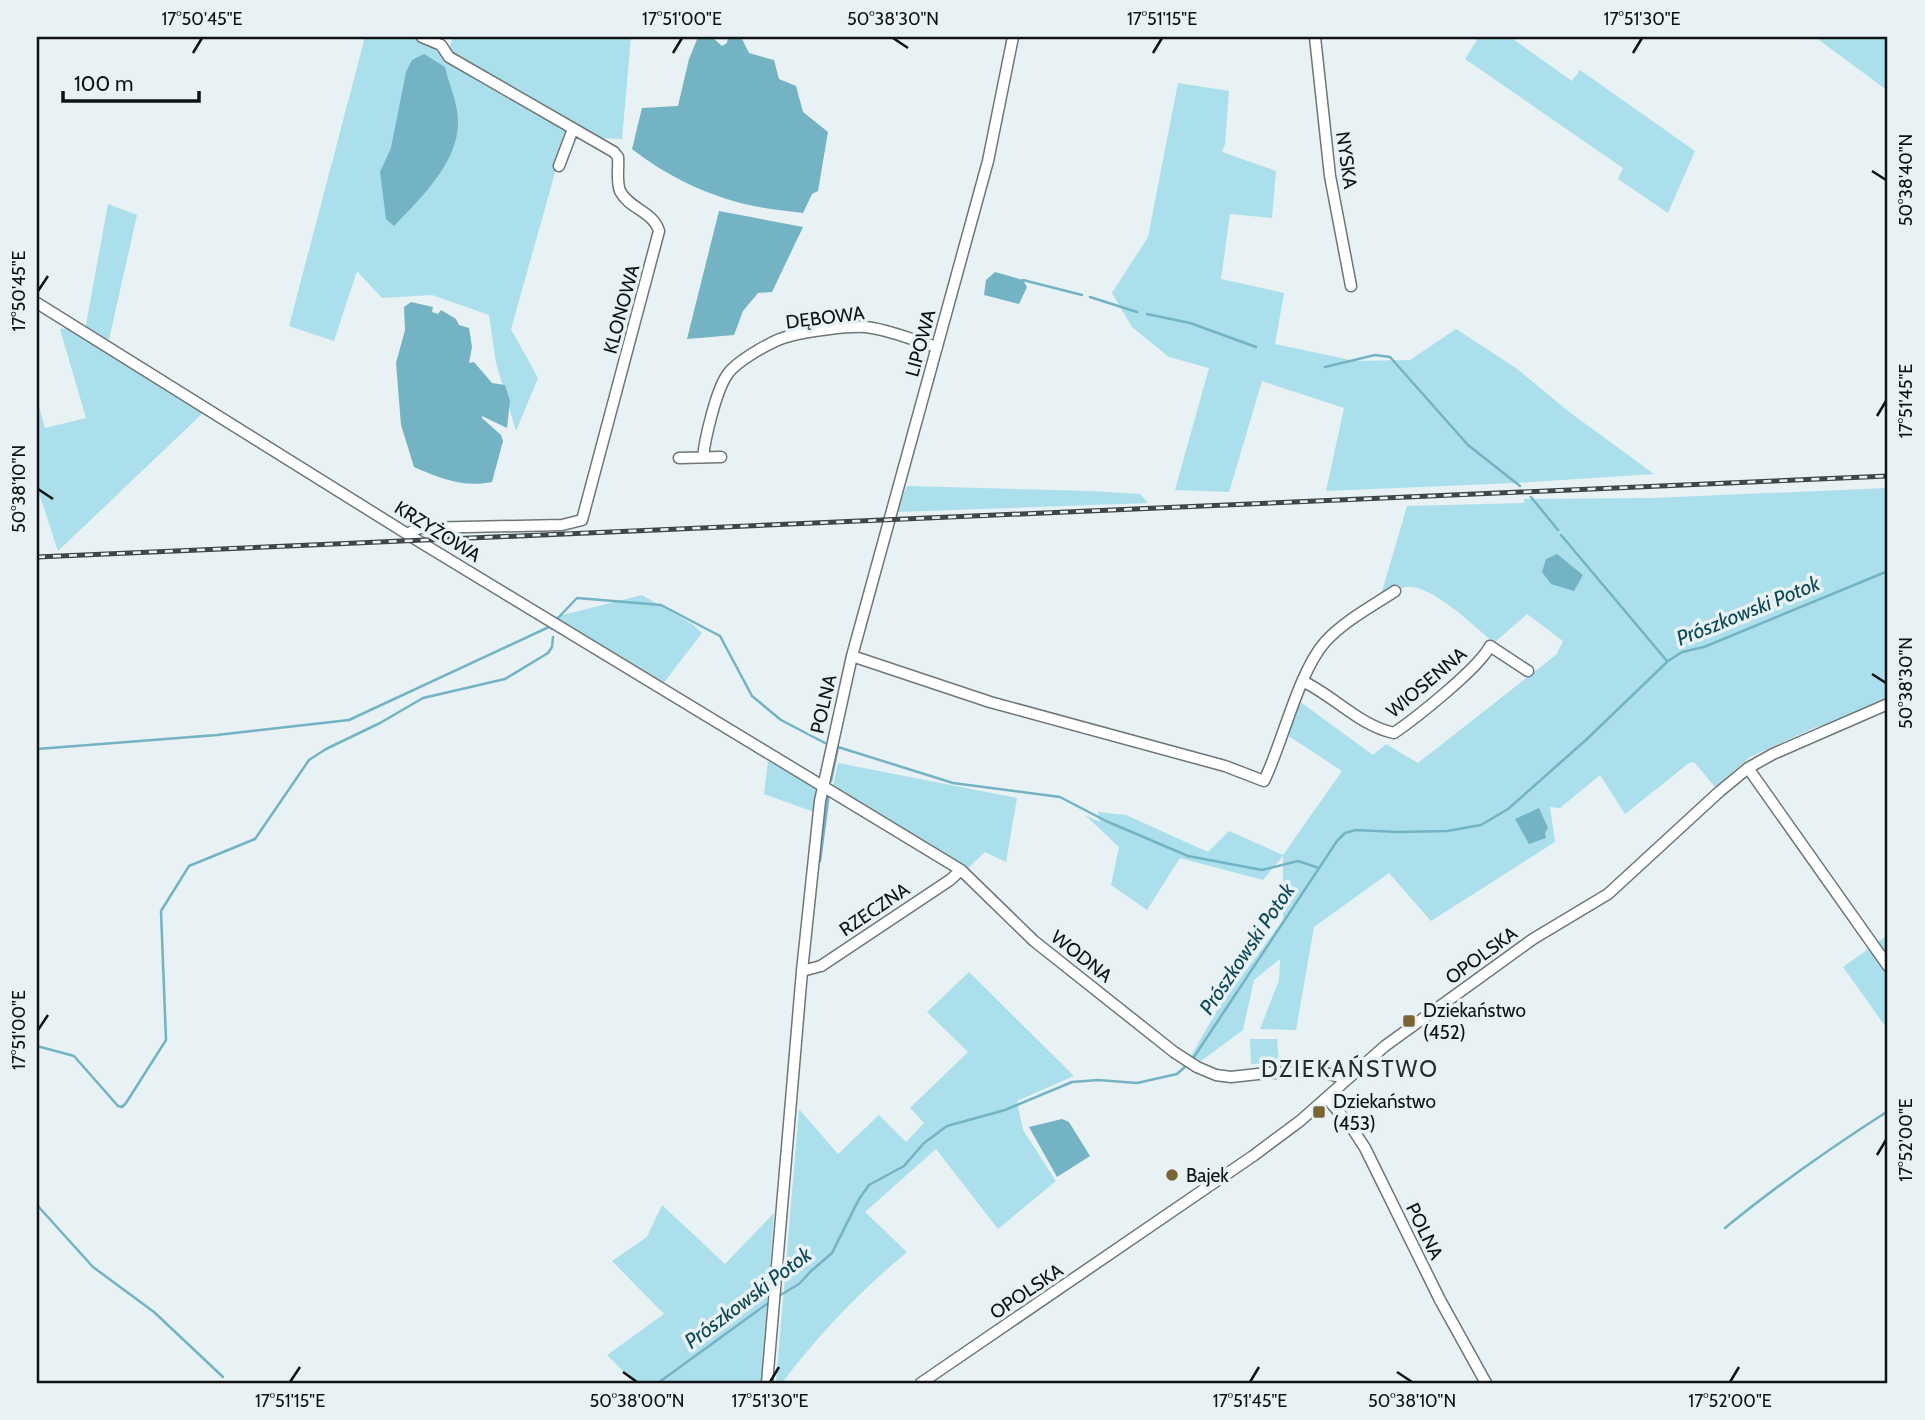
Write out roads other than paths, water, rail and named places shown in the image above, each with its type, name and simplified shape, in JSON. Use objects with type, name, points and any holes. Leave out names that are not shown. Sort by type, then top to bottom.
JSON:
[{"type":"street","points":[[422,37],[444,41]]},
{"type":"street","name":"LIPOWA","points":[[852,656],[988,161],[1013,37]]},
{"type":"street","name":"NYSKA","points":[[1315,37],[1330,176],[1351,286]]},
{"type":"street","name":"KLONOWA","points":[[409,533],[419,528],[562,525],[582,520],[659,231],[657,223],[650,216],[626,200],[621,193],[618,157],[614,152],[449,57],[444,41]]},
{"type":"street","points":[[559,166],[573,129]]},
{"type":"street","name":"KRZYŻOWA","points":[[37,303],[709,718],[823,785]]},
{"type":"street","name":"DĘBOWA","points":[[703,457],[708,431],[727,374],[739,363],[779,340],[792,335],[862,327],[937,347]]},
{"type":"street","points":[[679,458],[721,457]]},
{"type":"street","name":"POLNA","points":[[767,1383],[816,834],[823,785],[852,656],[989,702],[1200,759],[1264,780],[1320,649],[1339,629],[1395,592]]},
{"type":"street","name":"WIOSENNA","points":[[1304,682],[1369,723],[1394,733],[1457,681],[1485,655],[1490,646],[1528,671]]},
{"type":"street","name":"OPOLSKA","points":[[921,1383],[1213,1185],[1292,1128],[1385,1046],[1533,939],[1608,894],[1748,768],[1773,754],[1888,704]]},
{"type":"street","points":[[1748,768],[1888,966]]},
{"type":"street","name":"WODNA","points":[[823,785],[961,870],[1034,941],[1183,1059],[1197,1067],[1216,1075],[1231,1077],[1322,1072],[1346,1079]]},
{"type":"street","name":"RZECZNA","points":[[803,971],[821,966],[961,870]]},
{"type":"street","name":"POLNA","points":[[1327,1098],[1365,1148],[1440,1300],[1486,1383]]},
{"type":"waterway","points":[[1023,280],[1082,295]]},
{"type":"waterway","points":[[1090,297],[1137,312]]},
{"type":"waterway","points":[[1147,314],[1190,323],[1256,347]]},
{"type":"waterway","points":[[1325,367],[1375,355],[1390,357],[1468,445],[1520,486]]},
{"type":"waterway","points":[[1531,497],[1558,530]]},
{"type":"waterway","points":[[1561,535],[1667,661]]},
{"type":"waterway","name":"Prószkowski Potok","points":[[1192,1060],[1337,841],[1345,833],[1356,830],[1447,831],[1481,825],[1508,809],[1587,739],[1668,661],[1682,652],[1704,647],[1888,571]]},
{"type":"waterway","points":[[557,619],[577,598],[661,605],[720,636],[752,696],[781,720],[825,743]]},
{"type":"waterway","points":[[37,749],[217,735],[349,720],[551,626],[552,629]]},
{"type":"waterway","points":[[37,1046],[74,1056],[118,1106],[122,1107],[166,1040],[161,911],[189,866],[255,839],[309,760],[326,749],[380,723],[423,698],[505,679],[548,653],[553,637]]},
{"type":"waterway","points":[[831,781],[838,747],[953,783],[1060,797],[1106,821],[1188,856],[1262,870],[1298,861],[1319,868]]},
{"type":"waterway","points":[[820,861],[829,792]]},
{"type":"waterway","name":"Prószkowski Potok","points":[[777,1297],[799,1284],[832,1253],[869,1185],[904,1166],[924,1143],[947,1126],[1005,1110],[1072,1082],[1098,1080],[1137,1083],[1177,1074],[1187,1065]]},
{"type":"waterway","points":[[1725,1228],[1805,1167],[1888,1111]]},
{"type":"waterway","points":[[37,1205],[93,1267],[154,1312],[223,1377]]},
{"type":"waterway","name":"Prószkowski Potok","points":[[658,1383],[771,1301]]},
{"type":"railway","points":[[37,557],[1888,476]]},
{"type":"place","name":"Dziekaństwo (452)","points":[[1409,1021]]},
{"type":"place","name":"Dziekaństwo (453)","points":[[1319,1112]]},
{"type":"place","name":"Bajek","points":[[1172,1175]]},
{"type":"district","name":"DZIEKAŃSTWO","points":[[1350,1069]]}]
